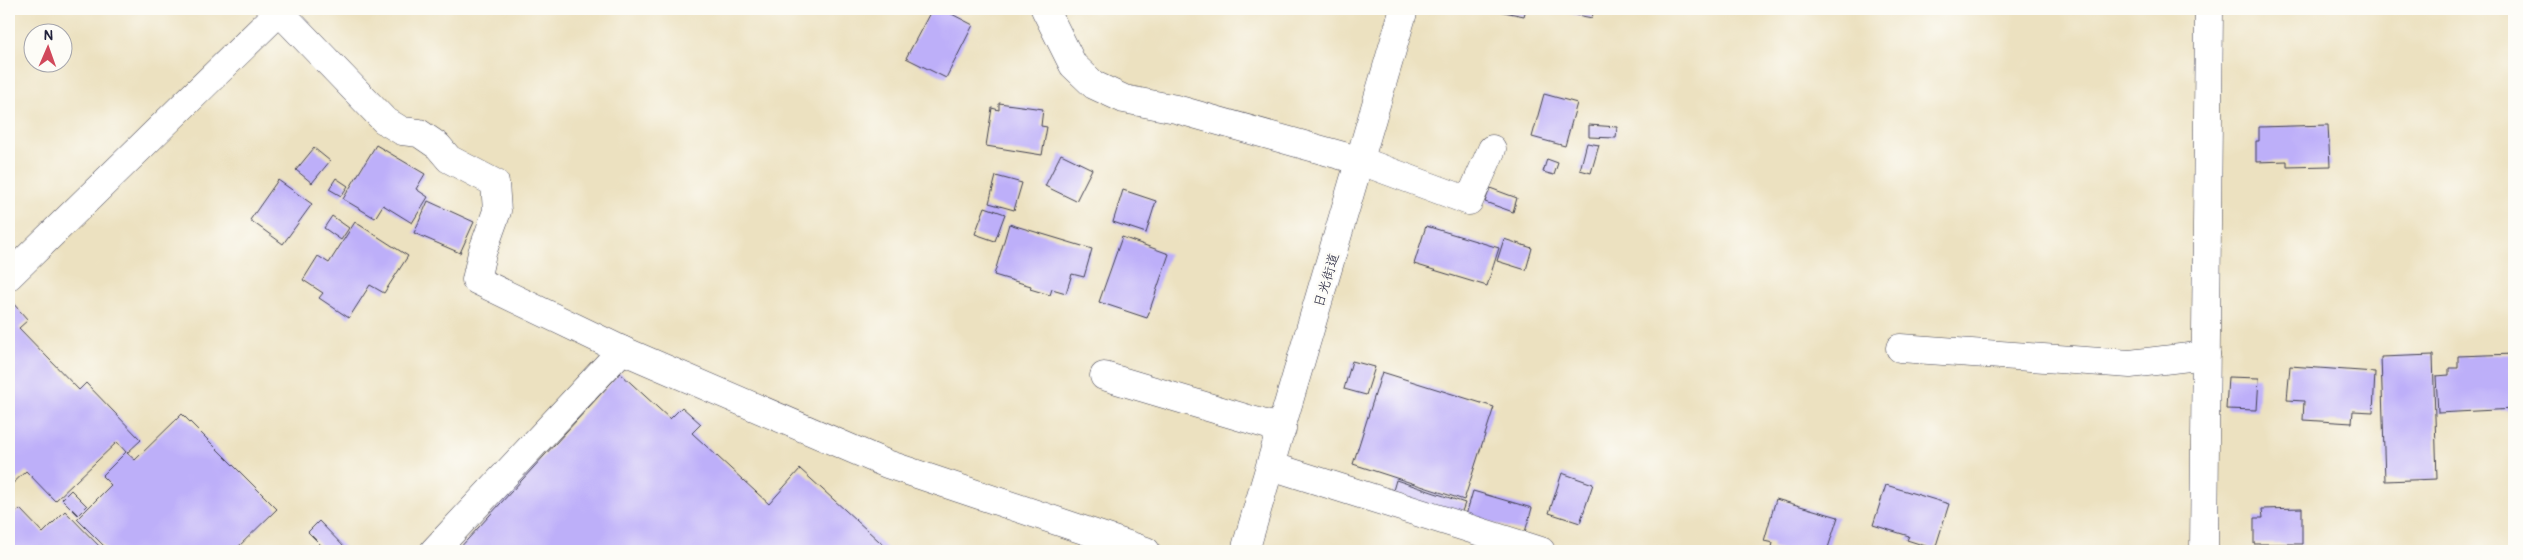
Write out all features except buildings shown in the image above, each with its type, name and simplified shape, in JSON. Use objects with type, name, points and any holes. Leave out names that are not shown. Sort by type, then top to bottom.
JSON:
[{"type":"main road","points":[[1045,9],[1073,65],[1094,85],[1124,99],[1176,109],[1361,161],[1469,201],[1492,149]]},
{"type":"main road","name":"日光街道","points":[[1245,551],[1361,161],[1404,9]]},
{"type":"main road","points":[[2204,551],[2209,9]]},
{"type":"main road","points":[[9,276],[279,10],[384,120],[402,130],[419,134],[438,146],[449,159],[495,183],[497,211],[482,253],[476,280],[622,350],[887,464],[1146,551]]},
{"type":"main road","points":[[1900,348],[2130,364],[2206,354]]},
{"type":"main road","points":[[434,551],[622,350]]},
{"type":"main road","points":[[1104,376],[1282,429]]},
{"type":"main road","points":[[1271,466],[1541,551]]}]
